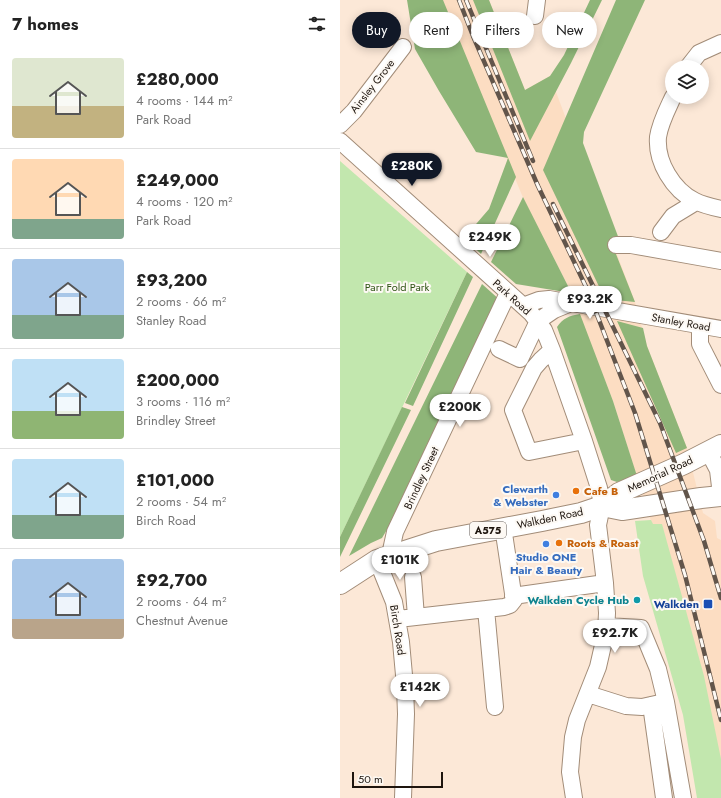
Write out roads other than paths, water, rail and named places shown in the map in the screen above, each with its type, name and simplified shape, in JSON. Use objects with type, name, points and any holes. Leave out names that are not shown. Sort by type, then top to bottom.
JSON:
[{"type":"main road","name":"Memorial Road","points":[[602,506],[619,493],[715,448]]},
{"type":"main road","points":[[660,475],[660,489],[669,503]]},
{"type":"main road","name":"Walkden Road","points":[[347,579],[383,557],[436,541],[581,513],[602,506],[622,510],[721,496]]},
{"type":"street","points":[[694,60],[699,53],[721,43]]},
{"type":"street","name":"Ainsley Grove","points":[[340,125],[354,111],[403,47]]},
{"type":"street","points":[[670,104],[660,126],[658,138],[659,150],[667,174],[681,191],[696,202],[721,209]]},
{"type":"street","name":"Park Road","points":[[340,141],[538,321],[544,330],[552,350],[584,442],[602,506]]},
{"type":"street","points":[[661,232],[673,216],[696,202]]},
{"type":"street","points":[[616,245],[631,245],[721,261]]},
{"type":"street","name":"Brindley Street","points":[[383,557],[508,293]]},
{"type":"street","name":"Stanley Road","points":[[523,306],[540,300],[549,299],[721,329]]},
{"type":"street","points":[[499,349],[520,359],[538,321],[554,310],[571,303]]},
{"type":"street","points":[[700,326],[700,344],[721,385]]},
{"type":"street","points":[[552,350],[540,360],[534,368],[513,410],[529,452],[584,442]]},
{"type":"street","points":[[715,448],[721,496]]},
{"type":"street","points":[[573,798],[570,772],[573,738],[577,720],[598,668],[606,626],[605,583],[598,525],[602,506]]},
{"type":"street","points":[[398,619],[504,607],[510,605],[514,600],[503,528]]},
{"type":"street","name":"Birch Road","points":[[383,557],[398,619],[402,649],[405,700],[403,798]]},
{"type":"street","points":[[413,577],[416,617]]},
{"type":"street","points":[[513,596],[605,583]]},
{"type":"street","points":[[486,609],[495,707]]},
{"type":"street","points":[[606,626],[641,628],[658,669],[658,704],[664,798]]},
{"type":"street","points":[[588,694],[626,706],[642,707],[658,704]]},
{"type":"street","points":[[658,704],[683,798]]},
{"type":"railway","points":[[459,0],[538,186],[587,289],[635,413],[685,575],[721,720]]},
{"type":"railway","points":[[466,0],[533,161]]},
{"type":"railway","points":[[553,204],[660,423],[704,541],[721,598]]},
{"type":"place","name":"Cafe B","points":[[576,491]]},
{"type":"place","name":"Clewarth & Webster","points":[[556,495]]},
{"type":"place","name":"Roots & Roast","points":[[559,543]]},
{"type":"place","name":"Studio ONE Hair & Beauty","points":[[546,544]]},
{"type":"place","name":"Walkden Cycle Hub","points":[[637,600]]},
{"type":"place","name":"Walkden","points":[[708,604]]},
{"type":"park label","name":"Parr Fold Park","points":[[397,287]]}]
